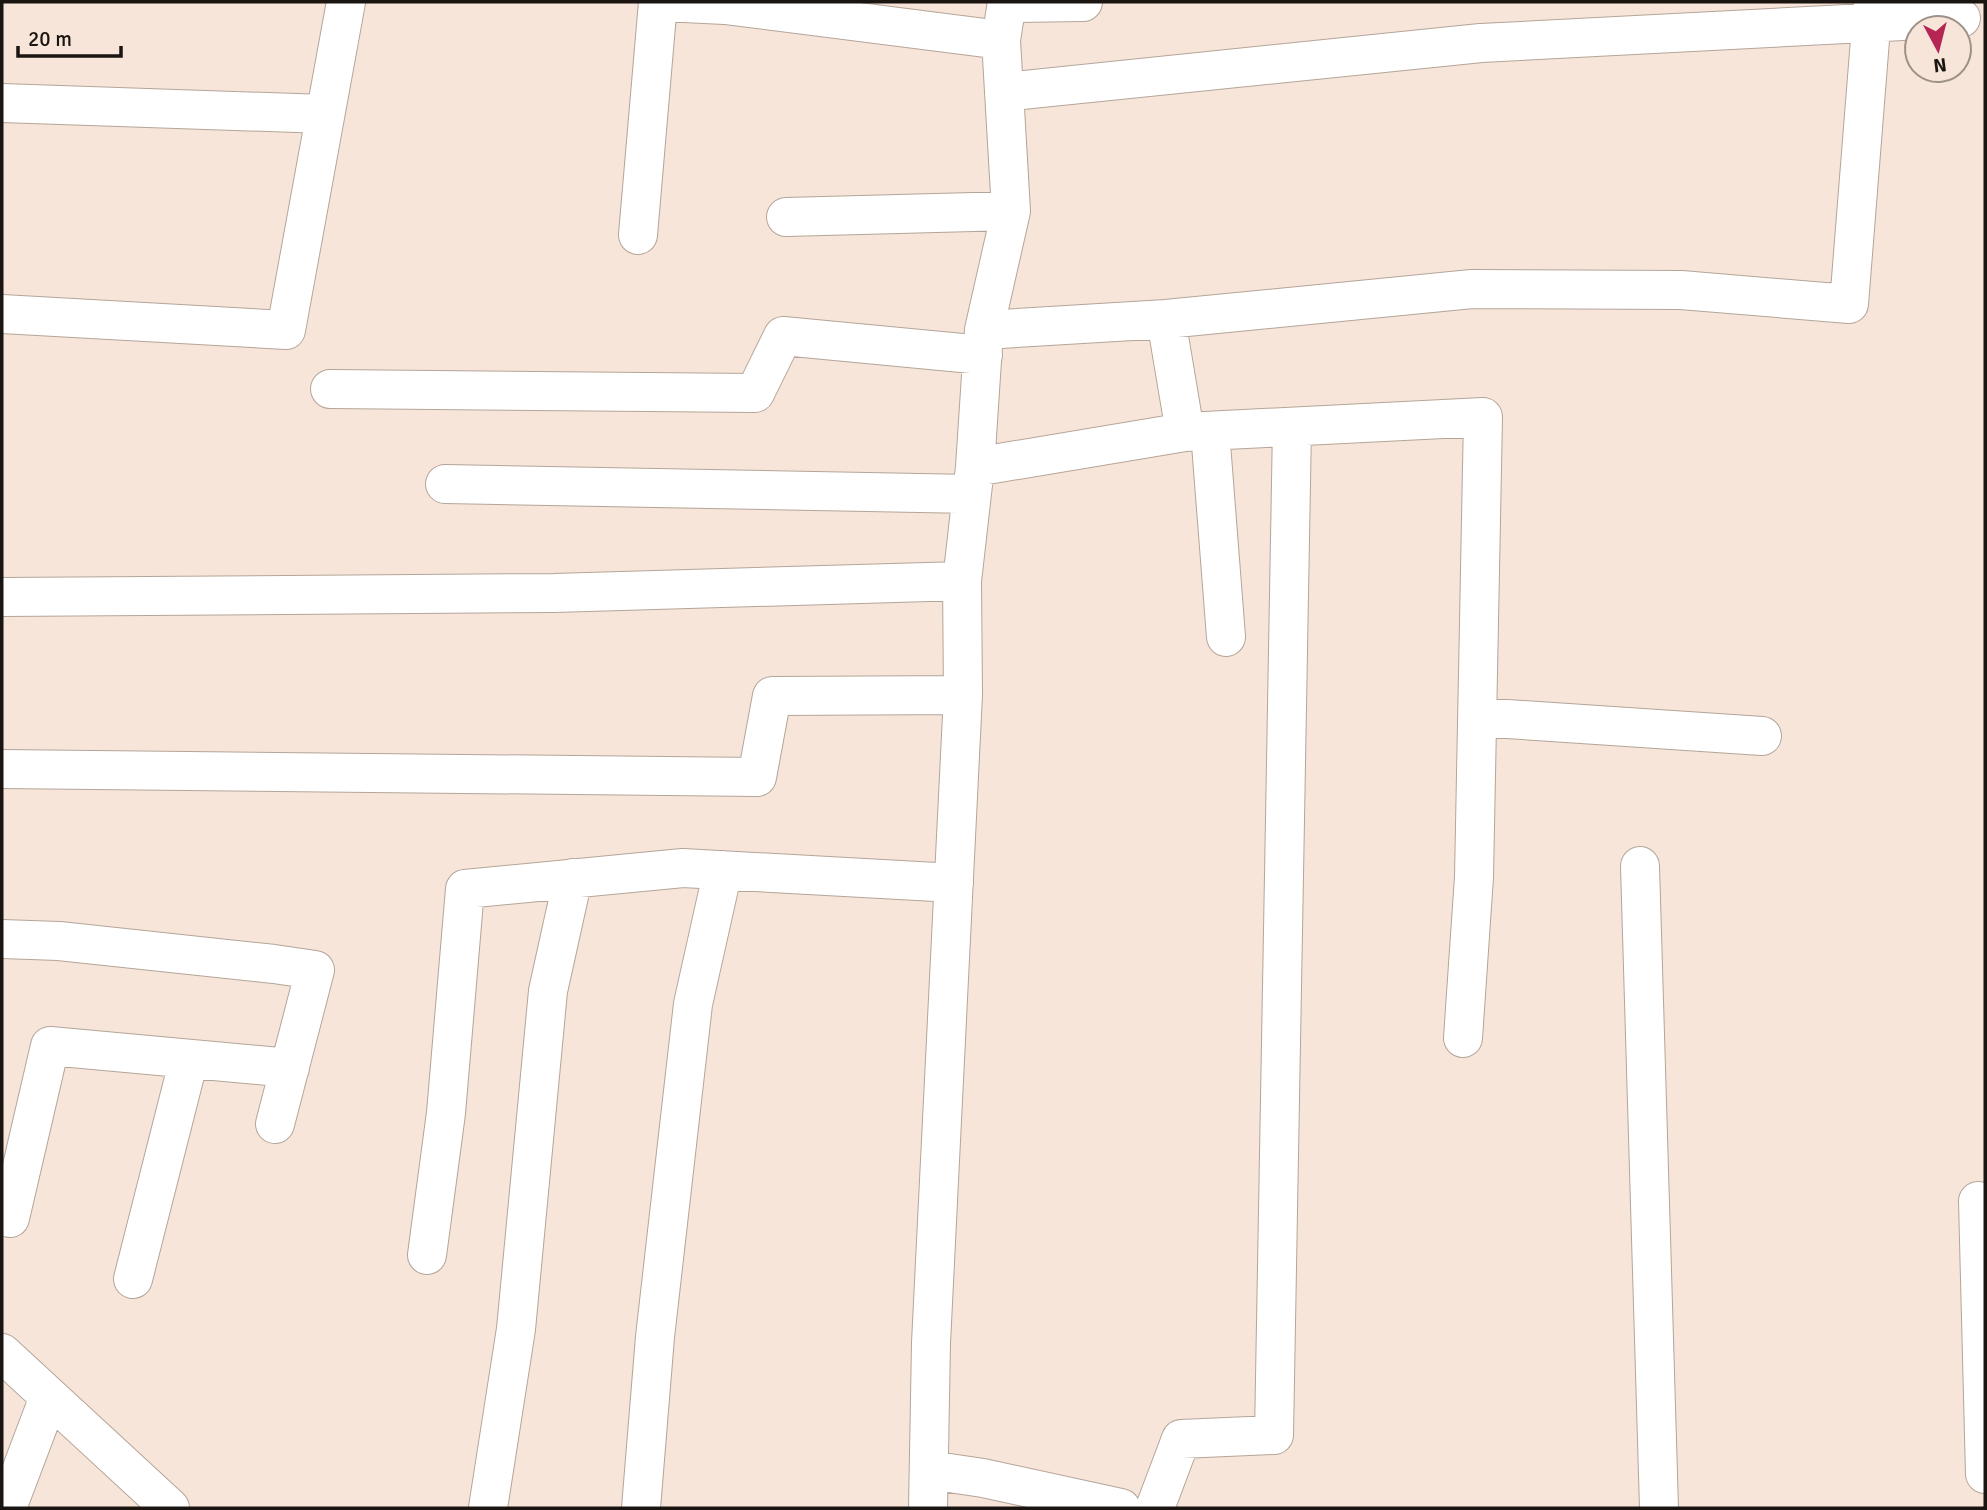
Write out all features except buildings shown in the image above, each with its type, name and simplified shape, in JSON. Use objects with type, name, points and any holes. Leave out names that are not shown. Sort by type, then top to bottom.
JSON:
[{"type":"street","points":[[2,314],[286,330],[346,2]]},
{"type":"street","points":[[639,235],[660,2],[726,5],[1001,40]]},
{"type":"street","points":[[929,1508],[931,1343],[963,695],[962,581],[974,481],[984,343],[1011,211],[1001,40],[1007,3],[1083,2]]},
{"type":"street","points":[[1004,92],[1481,44],[1873,12],[1903,14]]},
{"type":"street","points":[[330,388],[755,393],[783,336],[984,343],[1166,319],[1472,289],[1681,290],[1849,304],[1873,12]]},
{"type":"street","points":[[2,103],[325,114]]},
{"type":"street","points":[[786,217],[1011,211]]},
{"type":"street","points":[[1166,319],[1197,432],[1226,637]]},
{"type":"street","points":[[445,484],[974,481],[1197,432],[1483,416],[1474,877],[1463,1038]]},
{"type":"street","points":[[1155,1508],[1181,1439],[1274,1435],[1292,427]]},
{"type":"street","points":[[2,597],[554,593],[962,581]]},
{"type":"street","points":[[2,769],[757,777],[772,696],[963,695]]},
{"type":"street","points":[[1477,717],[1762,736]]},
{"type":"street","points":[[1640,866],[1659,1508]]},
{"type":"street","points":[[427,1255],[446,1113],[465,889],[683,869],[954,883]]},
{"type":"street","points":[[641,1508],[654,1337],[693,1004],[723,870]]},
{"type":"street","points":[[488,1508],[516,1329],[548,991],[573,878]]},
{"type":"street","points":[[2,939],[60,941],[315,970],[275,1124]]},
{"type":"street","points":[[10,1219],[50,1046],[290,1068]]},
{"type":"street","points":[[134,1279],[189,1059]]},
{"type":"street","points":[[1979,1201],[1985,1474]]},
{"type":"street","points":[[2,1353],[170,1508]]},
{"type":"street","points":[[7,1508],[49,1396]]},
{"type":"street","points":[[929,1470],[983,1478],[1121,1508]]}]
